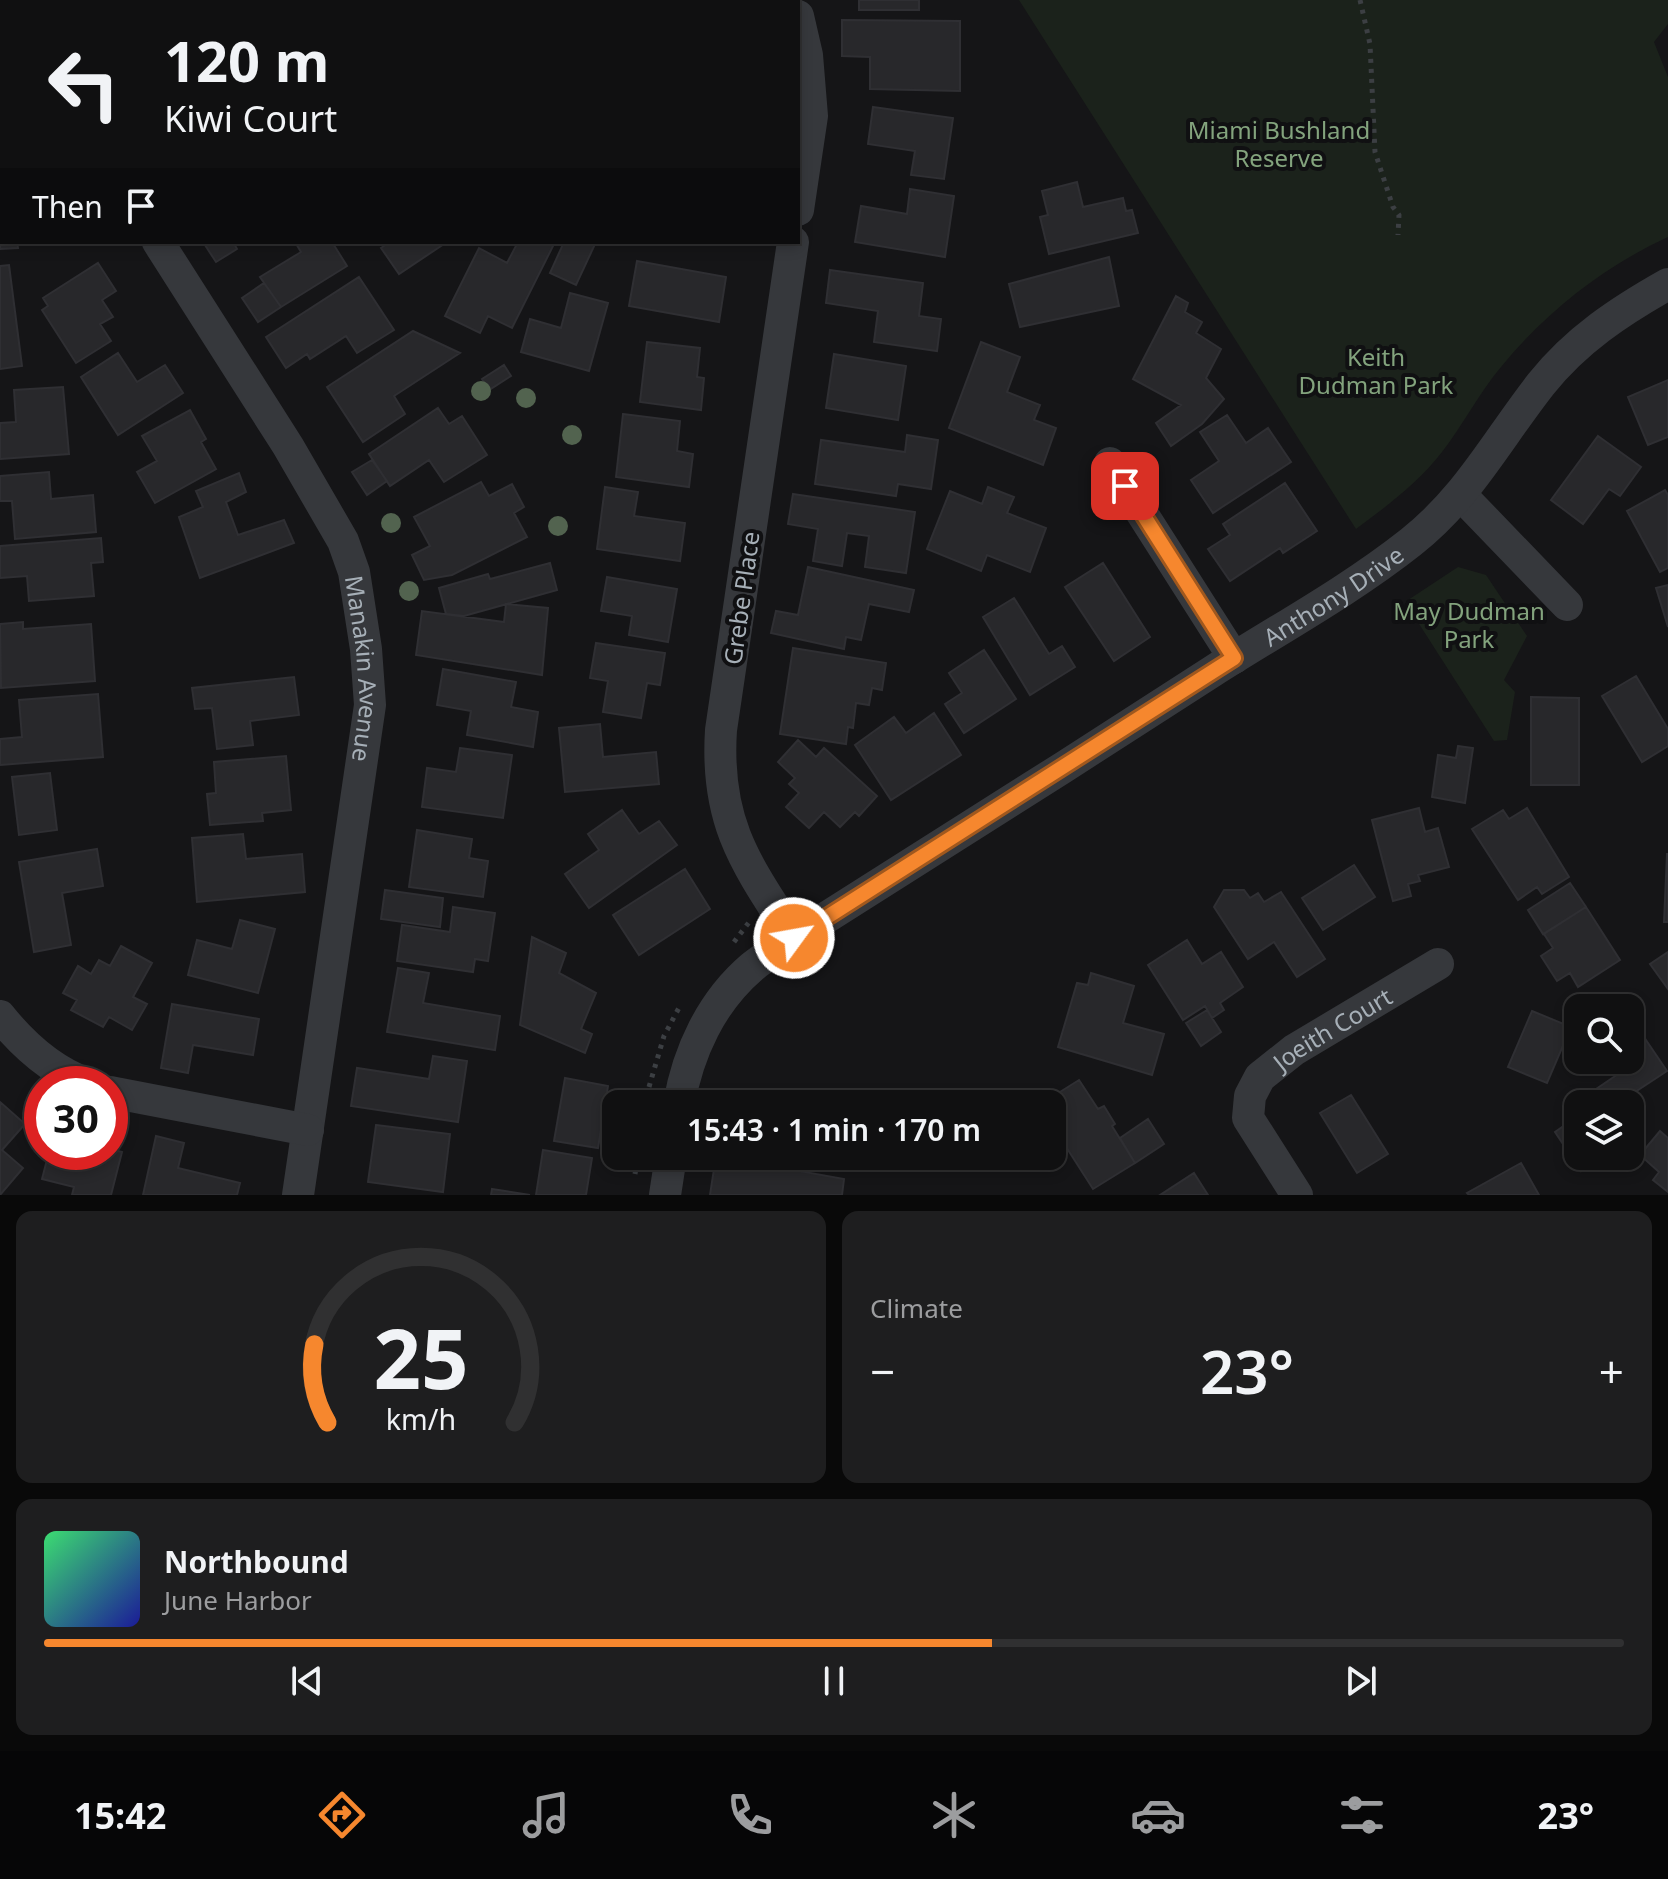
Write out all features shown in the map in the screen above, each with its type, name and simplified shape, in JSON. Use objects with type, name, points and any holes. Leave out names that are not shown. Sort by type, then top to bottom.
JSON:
[{"type":"street","points":[[800,25],[807,55],[812,116],[800,197]]},
{"type":"street","name":"Manakin Avenue","points":[[159,244],[288,446],[343,541],[354,572],[366,649],[370,705],[298,1195]]},
{"type":"street","name":"Grebe Place","points":[[793,244],[721,730],[719,766],[724,805],[736,841],[754,876],[794,938]]},
{"type":"street","name":"Anthony Drive","points":[[682,1090],[692,1052],[715,1011],[750,969],[1409,544],[1461,495],[1560,362],[1590,333],[1622,309],[1668,284]]},
{"type":"street","points":[[1110,463],[1234,658]]},
{"type":"street","points":[[1461,495],[1567,605]]},
{"type":"street","name":"Joeith Court","points":[[1297,1195],[1248,1118],[1250,1096],[1260,1077],[1294,1050],[1438,964]]},
{"type":"street","points":[[0,1016],[36,1054],[53,1066]]},
{"type":"street","points":[[128,1095],[308,1130]]},
{"type":"street","points":[[665,1195],[669,1170]]},
{"type":"path","points":[[1360,0],[1370,44],[1375,152],[1393,207],[1399,215],[1398,235]]},
{"type":"green space","name":"Miami Bushland Reserve","points":[[1019,0],[1668,0],[1668,24],[1654,42],[1668,77],[1668,237],[1621,262],[1556,310],[1493,377],[1450,442],[1423,474],[1356,529]]},
{"type":"green space","name":"May Dudman Park","points":[[1458,567],[1486,575],[1527,636],[1504,680],[1515,692],[1507,740],[1494,741],[1405,602]]},
{"type":"building","points":[[859,0],[919,0],[919,10],[859,10]]},
{"type":"building","points":[[842,20],[960,21],[960,91],[870,89],[870,57],[842,56]]},
{"type":"building","points":[[873,107],[953,118],[944,179],[911,175],[915,151],[868,144]]},
{"type":"building","points":[[1077,182],[1083,207],[1123,198],[1126,211],[1132,210],[1138,233],[1049,254],[1040,217],[1048,215],[1042,191]]},
{"type":"building","points":[[910,189],[954,196],[945,257],[855,242],[861,206],[907,214]]},
{"type":"building","points":[[0,244],[17,244],[18,248],[0,249]]},
{"type":"building","points":[[204,244],[234,244],[237,249],[216,262]]},
{"type":"building","points":[[296,244],[333,244],[347,266],[281,307],[260,277],[301,252]]},
{"type":"building","points":[[387,244],[444,244],[399,274],[381,248]]},
{"type":"building","points":[[517,244],[554,244],[512,328],[488,316],[480,333],[445,316],[479,248],[507,263]]},
{"type":"building","points":[[563,244],[595,244],[576,285],[550,273]]},
{"type":"building","points":[[1109,257],[1119,306],[1020,327],[1009,284]]},
{"type":"building","points":[[637,261],[726,277],[719,322],[629,306]]},
{"type":"building","points":[[98,263],[116,291],[102,300],[113,317],[100,324],[111,341],[76,363],[42,310],[48,306],[43,298]]},
{"type":"building","points":[[9,265],[22,366],[0,369],[0,266]]},
{"type":"building","points":[[830,270],[923,283],[919,316],[941,319],[937,351],[874,342],[878,311],[826,303]]},
{"type":"building","points":[[359,277],[394,330],[357,353],[346,336],[310,359],[307,354],[286,368],[266,337]]},
{"type":"building","points":[[264,283],[281,307],[258,322],[242,298]]},
{"type":"building","points":[[570,293],[608,303],[589,371],[521,352],[530,319],[561,328]]},
{"type":"building","points":[[1176,296],[1188,303],[1185,312],[1202,322],[1196,333],[1221,349],[1206,378],[1224,399],[1202,424],[1171,446],[1156,423],[1181,405],[1133,379]]},
{"type":"building","points":[[413,331],[460,353],[394,396],[405,414],[363,442],[327,387]]},
{"type":"building","points":[[647,342],[700,348],[697,377],[704,378],[701,410],[640,402]]},
{"type":"building","points":[[981,342],[1020,357],[1007,392],[1040,405],[1034,420],[1056,428],[1043,465],[949,428]]},
{"type":"building","points":[[118,353],[137,382],[165,365],[183,393],[118,435],[81,377]]},
{"type":"building","points":[[834,354],[906,366],[898,420],[826,408]]},
{"type":"building","points":[[504,365],[511,376],[489,390],[482,379]]},
{"type":"building","points":[[1668,380],[1668,437],[1648,445],[1628,397]]},
{"type":"building","points":[[63,387],[69,454],[0,459],[0,423],[16,422],[14,390]]},
{"type":"building","points":[[438,408],[449,424],[462,416],[487,455],[444,482],[429,460],[390,486],[369,454]]},
{"type":"building","points":[[190,410],[206,439],[201,442],[216,469],[155,503],[137,472],[157,461],[142,436]]},
{"type":"building","points":[[623,414],[680,421],[677,451],[693,454],[689,487],[616,477]]},
{"type":"building","points":[[1227,415],[1246,443],[1268,428],[1291,462],[1213,513],[1191,480],[1219,461],[1200,432]]},
{"type":"building","points":[[907,435],[938,440],[931,489],[898,484],[896,496],[815,484],[821,440],[905,452]]},
{"type":"building","points":[[1598,436],[1641,467],[1620,496],[1609,489],[1583,524],[1551,500]]},
{"type":"building","points":[[372,460],[387,481],[367,495],[352,472]]},
{"type":"building","points":[[49,472],[51,499],[93,495],[96,532],[15,539],[12,501],[0,501],[0,476]]},
{"type":"building","points":[[239,473],[246,492],[226,502],[238,535],[284,520],[294,543],[200,578],[179,517],[203,507],[196,491]]},
{"type":"building","points":[[481,482],[489,496],[512,484],[524,507],[514,513],[527,537],[452,575],[424,580],[412,555],[430,546],[414,517]]},
{"type":"building","points":[[1285,483],[1317,531],[1283,553],[1280,548],[1230,581],[1208,549],[1230,535],[1223,524]]},
{"type":"building","points":[[605,487],[638,492],[634,516],[685,523],[680,561],[597,549]]},
{"type":"building","points":[[988,487],[1014,497],[1007,513],[1046,528],[1030,572],[987,555],[981,571],[927,549],[950,491],[982,504]]},
{"type":"building","points":[[1665,490],[1668,495],[1668,568],[1660,572],[1627,511]]},
{"type":"building","points":[[793,494],[915,512],[906,573],[865,567],[869,536],[847,533],[842,566],[813,561],[818,529],[788,524]]},
{"type":"building","points":[[101,538],[103,562],[91,563],[94,596],[29,601],[27,576],[0,578],[0,546]]},
{"type":"building","points":[[550,563],[557,590],[464,616],[446,614],[439,588],[488,574],[490,579]]},
{"type":"building","points":[[1103,563],[1150,637],[1114,661],[1065,587]]},
{"type":"building","points":[[808,567],[914,590],[909,612],[869,604],[861,640],[846,637],[844,649],[771,633],[776,611],[798,615]]},
{"type":"building","points":[[607,577],[677,589],[668,642],[629,635],[632,616],[601,611]]},
{"type":"building","points":[[1668,585],[1668,627],[1656,588]]},
{"type":"building","points":[[1014,598],[1049,654],[1062,646],[1075,667],[1030,695],[983,617]]},
{"type":"building","points":[[506,604],[548,608],[542,675],[416,655],[422,611],[504,622]]},
{"type":"building","points":[[23,622],[23,629],[91,624],[95,681],[1,688],[0,624]]},
{"type":"building","points":[[596,643],[665,653],[660,685],[647,683],[641,718],[603,712],[608,681],[590,678]]},
{"type":"building","points":[[793,648],[886,663],[882,690],[872,688],[869,705],[856,703],[853,728],[848,727],[846,744],[780,734]]},
{"type":"building","points":[[984,650],[1016,699],[964,733],[945,704],[962,693],[949,673]]},
{"type":"building","points":[[443,669],[516,682],[511,707],[538,712],[533,747],[467,735],[471,711],[437,705]]},
{"type":"building","points":[[1636,676],[1668,729],[1668,746],[1642,762],[1602,696]]},
{"type":"building","points":[[294,677],[299,715],[250,721],[253,745],[217,749],[212,708],[195,709],[192,688]]},
{"type":"building","points":[[98,694],[103,757],[0,765],[0,739],[22,737],[19,700]]},
{"type":"building","points":[[1531,697],[1579,698],[1579,785],[1531,785]]},
{"type":"building","points":[[934,713],[961,755],[891,800],[855,745],[894,717],[906,733]]},
{"type":"building","points":[[600,724],[603,757],[656,752],[659,784],[565,792],[559,728]]},
{"type":"building","points":[[798,740],[816,757],[824,748],[877,796],[859,816],[855,812],[840,827],[824,812],[809,828],[786,807],[799,793],[789,784],[795,778],[778,762]]},
{"type":"building","points":[[1458,746],[1473,748],[1465,803],[1432,797],[1438,755],[1456,758]]},
{"type":"building","points":[[460,748],[512,755],[503,818],[422,807],[427,768],[456,772]]},
{"type":"building","points":[[286,756],[291,810],[262,813],[263,821],[210,825],[207,794],[216,793],[214,762]]},
{"type":"building","points":[[50,773],[57,830],[19,835],[12,777]]},
{"type":"building","points":[[1419,808],[1425,832],[1438,828],[1449,867],[1418,875],[1420,881],[1408,884],[1411,896],[1393,901],[1372,820]]},
{"type":"building","points":[[1527,808],[1569,877],[1542,894],[1537,887],[1518,900],[1472,829],[1503,810],[1509,819]]},
{"type":"building","points":[[622,810],[639,834],[659,821],[677,845],[589,908],[565,874],[599,850],[588,834]]},
{"type":"building","points":[[417,830],[472,839],[469,858],[488,861],[483,897],[409,887]]},
{"type":"building","points":[[243,834],[246,859],[302,854],[305,892],[197,902],[192,838]]},
{"type":"building","points":[[97,849],[103,886],[62,893],[71,945],[34,952],[19,862]]},
{"type":"building","points":[[1667,854],[1668,922],[1664,922]]},
{"type":"building","points":[[1354,865],[1375,897],[1323,930],[1302,898]]},
{"type":"building","points":[[685,869],[710,909],[639,955],[613,915]]},
{"type":"building","points":[[1570,883],[1586,907],[1543,934],[1528,910]]},
{"type":"building","points":[[385,890],[443,898],[440,927],[381,919]]},
{"type":"building","points":[[1224,890],[1244,890],[1250,898],[1258,893],[1264,902],[1281,892],[1325,959],[1297,977],[1274,942],[1248,959],[1214,907]]},
{"type":"building","points":[[453,907],[495,913],[488,961],[475,959],[473,972],[397,961],[402,925],[450,932]]},
{"type":"building","points":[[1586,907],[1620,960],[1578,987],[1570,973],[1557,981],[1541,956],[1553,948],[1544,934]]},
{"type":"building","points":[[240,920],[275,929],[258,993],[188,975],[197,940],[232,949]]},
{"type":"building","points":[[532,937],[566,953],[559,973],[596,993],[581,1029],[592,1034],[585,1053],[520,1025]]},
{"type":"building","points":[[1187,940],[1202,964],[1221,952],[1243,987],[1220,1003],[1224,1010],[1212,1018],[1205,1006],[1183,1020],[1148,965]]},
{"type":"building","points":[[121,946],[152,963],[133,997],[147,1004],[132,1030],[109,1017],[103,1027],[71,1010],[77,1000],[63,993],[78,966],[91,974],[99,960],[110,966]]},
{"type":"building","points":[[1668,952],[1668,989],[1650,964]]},
{"type":"building","points":[[398,968],[429,973],[423,1003],[500,1016],[495,1050],[387,1032]]},
{"type":"building","points":[[1091,973],[1134,986],[1123,1023],[1164,1034],[1152,1075],[1058,1047],[1077,983],[1088,985]]},
{"type":"building","points":[[172,1004],[259,1019],[253,1055],[193,1045],[188,1073],[161,1068]]},
{"type":"building","points":[[1207,1010],[1221,1032],[1201,1046],[1186,1023]]},
{"type":"building","points":[[1532,1011],[1564,1024],[1564,1043],[1547,1083],[1508,1067]]},
{"type":"building","points":[[1646,1040],[1667,1071],[1638,1090],[1595,1090],[1618,1074],[1644,1074]]},
{"type":"building","points":[[433,1056],[467,1061],[458,1122],[351,1106],[357,1068],[429,1079]]},
{"type":"building","points":[[565,1078],[608,1086],[607,1090],[602,1090],[598,1148],[554,1141]]},
{"type":"building","points":[[1079,1080],[1098,1109],[1104,1106],[1115,1124],[1112,1126],[1135,1163],[1093,1189],[1066,1147],[1066,1090],[1063,1090]]},
{"type":"building","points":[[1351,1095],[1388,1154],[1357,1173],[1320,1113]]},
{"type":"building","points":[[0,1102],[24,1125],[2,1150],[23,1168],[0,1195]]},
{"type":"building","points":[[1148,1119],[1164,1144],[1135,1163],[1120,1138]]},
{"type":"building","points":[[376,1125],[450,1134],[443,1192],[368,1182]]},
{"type":"building","points":[[1564,1126],[1564,1146],[1555,1132]]},
{"type":"building","points":[[1660,1131],[1668,1138],[1668,1192],[1653,1180],[1659,1172],[1644,1159],[1644,1150]]},
{"type":"building","points":[[156,1136],[184,1143],[178,1168],[240,1183],[237,1195],[143,1195]]},
{"type":"building","points":[[543,1150],[592,1158],[586,1195],[536,1195]]},
{"type":"building","points":[[1521,1163],[1539,1195],[1467,1193]]},
{"type":"building","points":[[44,1170],[117,1170],[111,1195],[72,1195],[74,1187],[42,1179]]},
{"type":"building","points":[[714,1170],[794,1170],[844,1179],[842,1195],[710,1195]]},
{"type":"building","points":[[1194,1173],[1208,1195],[1160,1195]]},
{"type":"building","points":[[492,1189],[530,1195],[491,1195]]},
{"type":"route","points":[[794,938],[1234,658],[1125,486]]},
{"type":"park label","name":"Keith Dudman Park","points":[[1376,370]]}]
